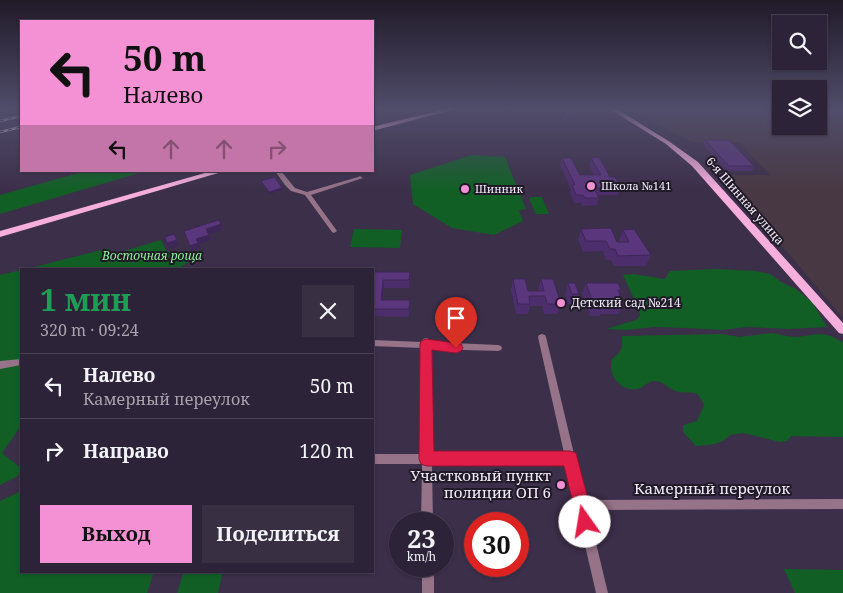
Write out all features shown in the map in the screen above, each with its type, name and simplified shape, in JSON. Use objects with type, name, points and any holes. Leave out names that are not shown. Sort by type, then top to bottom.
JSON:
[{"type":"main road","name":"6-я Шинная улица","points":[[656,136],[695,164],[843,330]]},
{"type":"main road","points":[[0,234],[217,172]]},
{"type":"street","points":[[279,172],[292,190],[308,194],[360,178]]},
{"type":"street","points":[[308,194],[334,232]]},
{"type":"street","points":[[542,337],[602,593]]},
{"type":"street","points":[[374,343],[426,343],[456,348],[498,348]]},
{"type":"street","points":[[426,343],[427,512]]},
{"type":"street","points":[[0,365],[20,362]]},
{"type":"street","points":[[374,459],[570,458]]},
{"type":"street","name":"Камерный переулок","points":[[581,505],[843,504]]},
{"type":"street","points":[[428,577],[428,593]]},
{"type":"shaded area","points":[[680,136],[843,136],[843,318],[722,175],[770,175],[739,142],[692,142]]},
{"type":"green space","name":"Шинник","points":[[472,155],[505,157],[526,209],[519,210],[523,221],[494,235],[452,228],[413,204],[410,175]]},
{"type":"green space","points":[[81,172],[143,172],[0,214],[0,195]]},
{"type":"green space","points":[[531,197],[542,197],[549,214],[536,214],[529,199]]},
{"type":"green space","points":[[354,229],[402,230],[400,248],[350,247]]},
{"type":"green space","name":"Восточная роща","points":[[161,240],[166,251],[185,254],[199,253],[200,256],[192,259],[180,268],[30,268],[109,248],[110,255]]},
{"type":"green space","points":[[717,269],[756,271],[770,274],[796,289],[812,302],[827,327],[789,329],[747,327],[722,330],[654,327],[627,330],[606,329],[636,320],[640,316],[638,307],[623,275],[633,274],[665,279],[670,271]]},
{"type":"green space","points":[[20,270],[20,427],[2,453],[20,467],[20,471],[18,476],[0,485],[0,275]]},
{"type":"green space","points":[[772,333],[796,337],[825,335],[843,343],[843,437],[791,436],[787,441],[780,442],[743,433],[730,435],[723,441],[714,444],[696,446],[683,432],[683,425],[697,421],[704,405],[698,395],[676,391],[655,381],[638,389],[626,388],[617,381],[612,371],[612,359],[621,350],[622,336],[722,334],[739,337]]},
{"type":"green space","points":[[20,491],[20,573],[153,573],[147,593],[0,593],[0,501]]},
{"type":"green space","points":[[784,569],[843,570],[843,593],[795,593]]},
{"type":"green space","points":[[183,573],[223,573],[218,593],[177,593]]},
{"type":"building","points":[[705,140],[729,140],[754,166],[729,166]]},
{"type":"building","points":[[599,157],[610,177],[615,177],[621,188],[594,188],[599,198],[585,198],[583,195],[576,195],[572,185],[575,185],[562,158],[571,158],[580,175],[601,175],[591,158]]},
{"type":"building","points":[[275,177],[282,188],[269,192],[261,181]]},
{"type":"building","points":[[219,220],[221,224],[206,229],[209,235],[196,239],[198,243],[190,246],[184,231]]},
{"type":"building","points":[[611,228],[617,242],[629,242],[623,230],[634,229],[651,255],[618,256],[615,249],[610,249],[606,241],[586,241],[581,229]]},
{"type":"building","points":[[174,234],[177,240],[167,243],[165,237]]},
{"type":"building","points":[[374,272],[410,272],[409,280],[383,280],[381,300],[410,300],[409,309],[374,309]]},
{"type":"building","points":[[513,279],[525,279],[528,291],[544,291],[541,279],[553,279],[561,304],[547,304],[545,296],[529,296],[530,304],[518,304]]},
{"type":"building","points":[[568,283],[575,283],[579,294],[572,294]]},
{"type":"building","points":[[586,283],[618,283],[621,290],[618,290],[623,303],[603,303],[604,306],[594,306]]},
{"type":"place","name":"Школа №141","points":[[591,186]]},
{"type":"place","name":"Шинник","points":[[465,189]]},
{"type":"place","name":"Детский сад №214","points":[[561,303]]},
{"type":"place","name":"Участковый пункт полиции ОП 6","points":[[561,485]]},
{"type":"route","points":[[456,348],[426,344],[427,459],[570,458],[585,522]]}]
